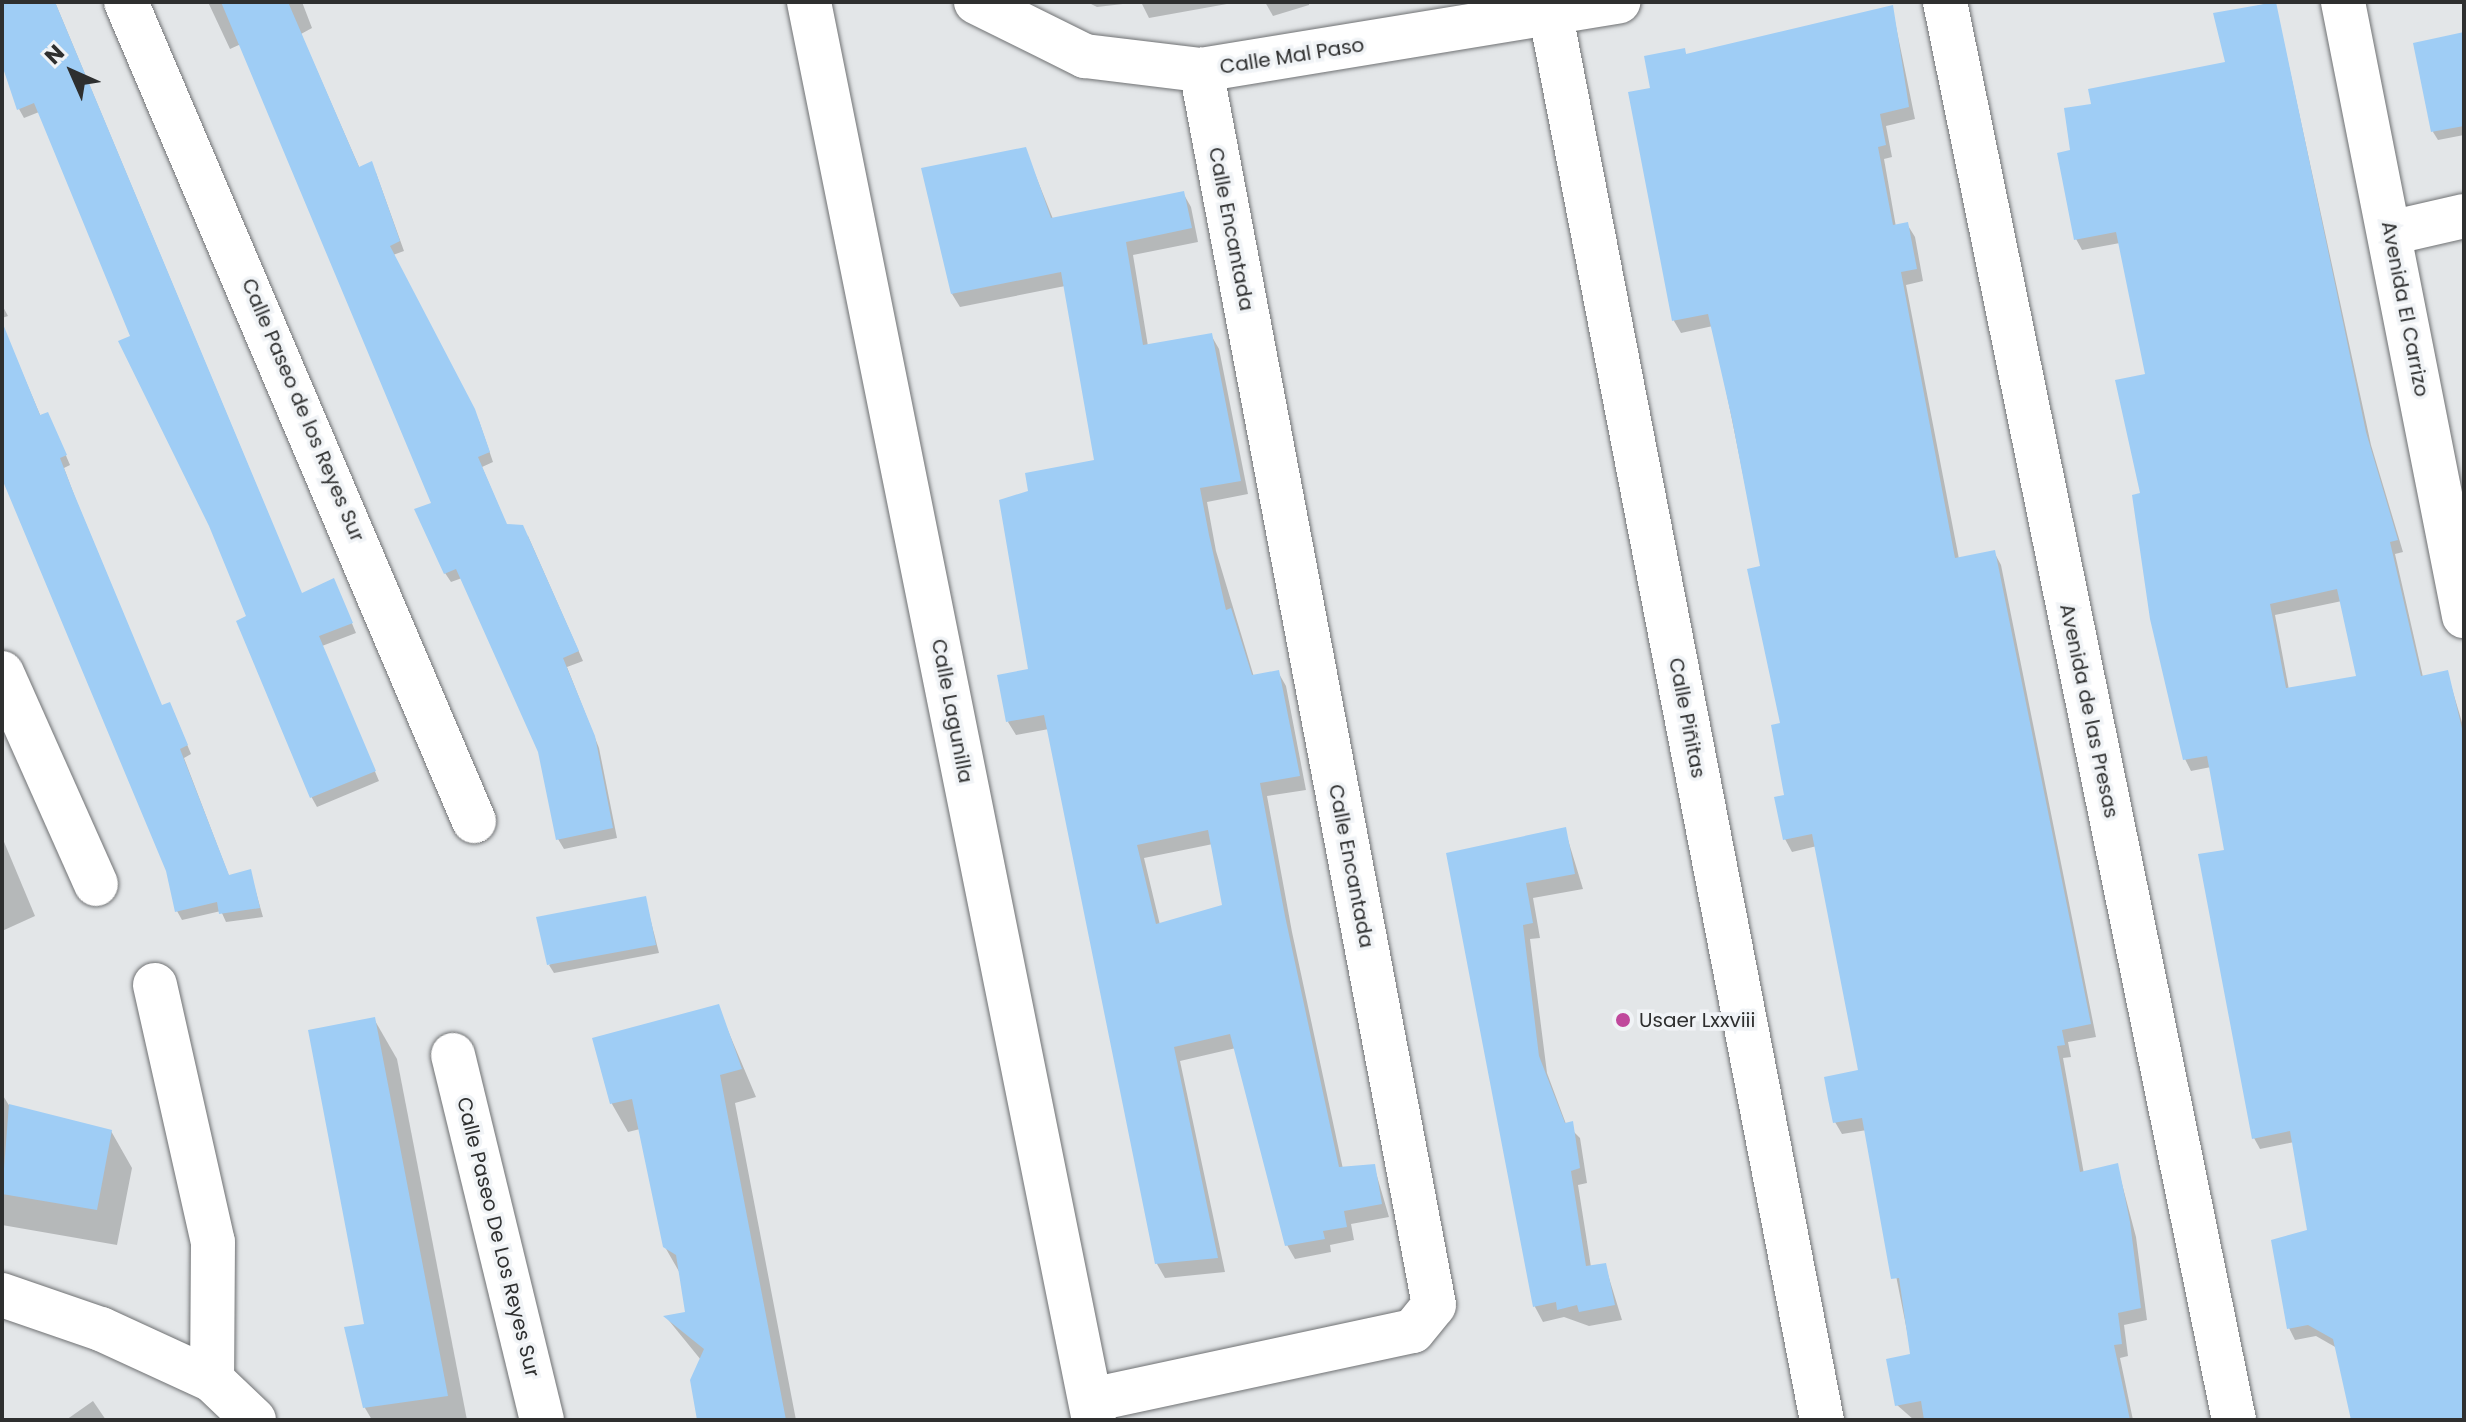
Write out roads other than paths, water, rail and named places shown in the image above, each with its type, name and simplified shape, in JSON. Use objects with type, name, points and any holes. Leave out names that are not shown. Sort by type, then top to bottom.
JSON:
[{"type":"street","name":"Calle Paseo de los Reyes Sur","points":[[126,2],[474,821]]},
{"type":"street","name":"Calle Lagunilla","points":[[809,2],[1093,1410]]},
{"type":"street","name":"Calle Mal Paso","points":[[976,2],[1085,56],[1201,70],[1551,16],[1618,2]]},
{"type":"street","name":"Avenida de las Presas","points":[[1945,2],[2234,1420]]},
{"type":"street","name":"Avenida El Carrizo","points":[[2343,2],[2463,604]]},
{"type":"street","name":"Calle Piñitas","points":[[1551,16],[1822,1420]]},
{"type":"street","name":"Calle Encantada","points":[[1093,1410],[1413,1331],[1434,1305],[1201,70]]},
{"type":"street","points":[[2390,233],[2464,216]]},
{"type":"street","points":[[2,673],[96,884]]},
{"type":"street","points":[[155,985],[213,1242],[212,1380]]},
{"type":"street","name":"Calle Paseo De Los Reyes Sur","points":[[453,1055],[542,1420]]},
{"type":"street","points":[[2,1295],[101,1329],[212,1380],[254,1420]]},
{"type":"place","name":"Usaer Lxxviii","points":[[1623,1020]]}]
